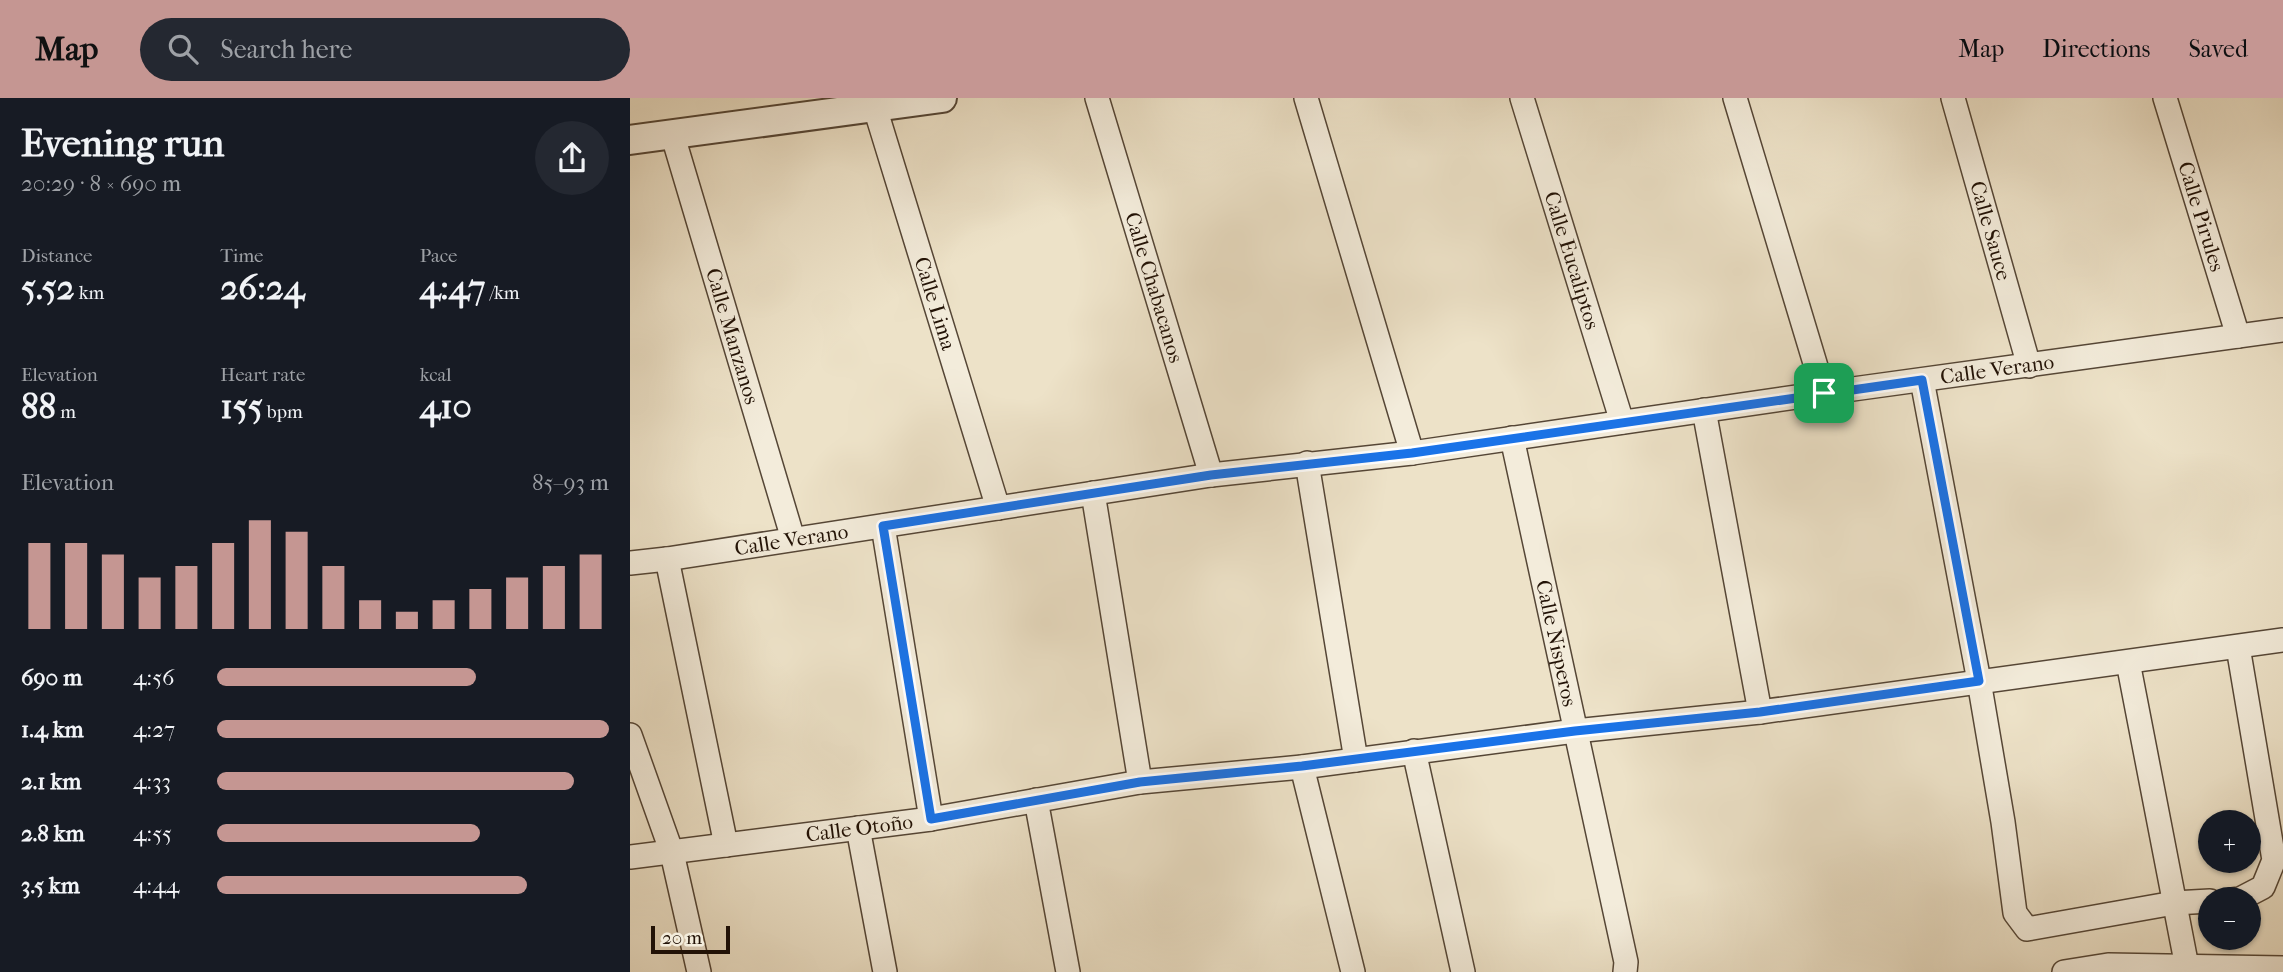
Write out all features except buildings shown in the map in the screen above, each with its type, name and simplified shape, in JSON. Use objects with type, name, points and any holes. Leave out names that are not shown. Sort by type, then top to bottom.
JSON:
[{"type":"street","points":[[630,140],[873,103],[942,98]]},
{"type":"street","name":"Calle Chabacanos","points":[[1097,98],[1211,475]]},
{"type":"street","points":[[1306,98],[1412,453]]},
{"type":"street","name":"Calle Eucaliptos","points":[[1522,98],[1622,422]]},
{"type":"street","points":[[1735,98],[1824,393]]},
{"type":"street","name":"Calle Sauce","points":[[1953,98],[2029,366]]},
{"type":"street","name":"Calle Pirules","points":[[2165,98],[2238,336]]},
{"type":"street","name":"Calle Lima","points":[[873,103],[998,508]]},
{"type":"street","name":"Calle Manzanos","points":[[672,133],[793,539]]},
{"type":"street","name":"Calle Verano","points":[[630,563],[1211,475],[1412,453],[2283,330]]},
{"type":"street","points":[[1922,380],[1979,681],[2015,913],[2027,929],[2176,910],[2198,904]]},
{"type":"street","points":[[1704,410],[1760,712]]},
{"type":"street","name":"Calle Nisperos","points":[[1512,438],[1626,962],[1625,972]]},
{"type":"street","points":[[1307,463],[1356,760]]},
{"type":"street","points":[[1093,493],[1140,782]]},
{"type":"street","points":[[883,526],[931,819]]},
{"type":"street","points":[[667,559],[726,845]]},
{"type":"street","name":"Calle Otoño","points":[[630,857],[931,819],[1140,782],[1356,760],[1575,731],[1760,712],[2283,640]]},
{"type":"street","points":[[2238,647],[2274,860],[2261,888]]},
{"type":"street","points":[[2127,663],[2188,969]]},
{"type":"street","points":[[630,735],[672,853],[699,972]]},
{"type":"street","points":[[1414,751],[1463,972]]},
{"type":"street","points":[[1302,766],[1353,972]]},
{"type":"street","points":[[1036,800],[1068,972]]},
{"type":"street","points":[[858,828],[885,972]]},
{"type":"street","points":[[2064,972],[2108,969],[2283,968]]},
{"type":"route","points":[[1922,380],[1979,681],[1760,712],[1575,731],[1356,760],[1140,782],[931,819],[883,526],[1211,475],[1412,453],[1824,393],[1922,380]]}]
